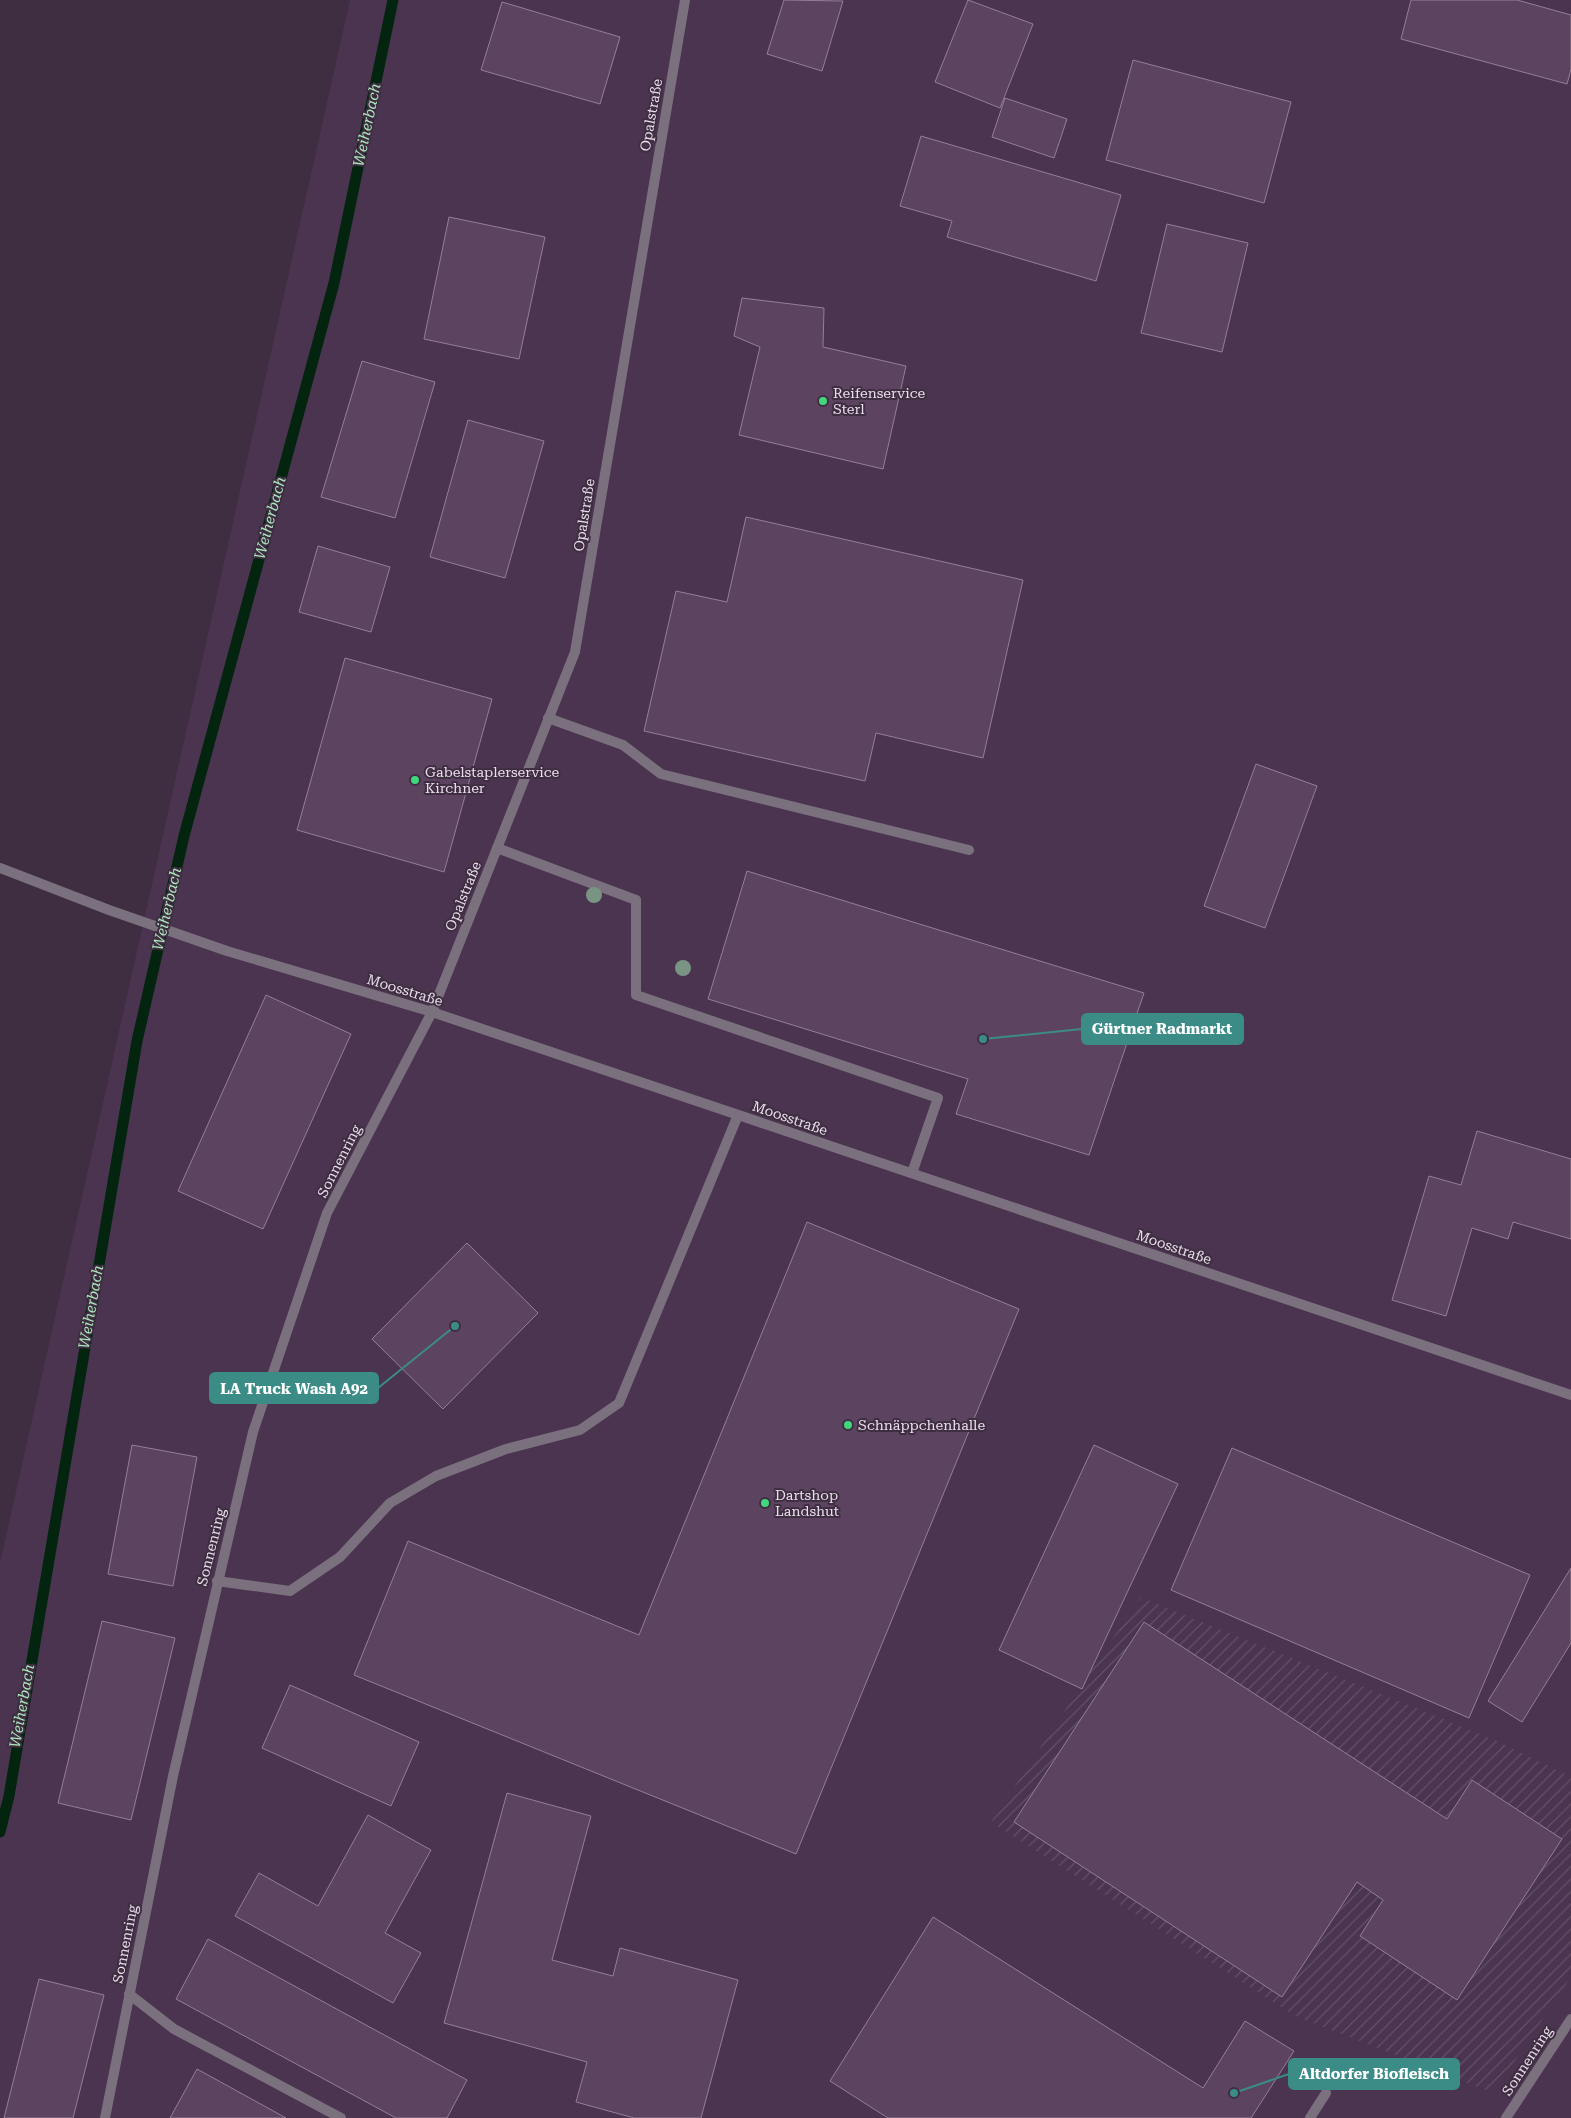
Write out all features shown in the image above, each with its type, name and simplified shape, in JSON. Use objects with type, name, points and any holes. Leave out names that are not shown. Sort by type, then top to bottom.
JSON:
[{"type":"street","name":"Opalstraße","points":[[432,1012],[575,652],[685,0]]},
{"type":"street","points":[[548,718],[623,744],[661,774],[970,850]]},
{"type":"street","points":[[497,848],[636,900],[636,994],[938,1098],[912,1173]]},
{"type":"street","name":"Moosstraße","points":[[0,868],[109,910],[227,951],[432,1012],[1571,1395]]},
{"type":"street","name":"Sonnenring","points":[[105,2118],[173,1776],[253,1432],[327,1213],[432,1012]]},
{"type":"street","points":[[217,1581],[290,1591],[340,1556],[390,1503],[436,1476],[506,1449],[580,1430],[618,1403],[738,1115]]},
{"type":"street","points":[[129,1994],[174,2030],[341,2118]]},
{"type":"street","name":"Sonnenring","points":[[1506,2118],[1571,2019]]},
{"type":"street","points":[[1310,2118],[1326,2093]]},
{"type":"shaded area","points":[[350,0],[1571,0],[1571,2118],[0,2118],[0,1563]]},
{"type":"shaded area","points":[[1140,1597],[1495,1740],[1571,1777],[1571,1977],[1493,2093],[1295,2016],[991,1822]]},
{"type":"building","points":[[784,0],[843,1],[822,71],[767,54]]},
{"type":"building","points":[[968,0],[1033,24],[1000,108],[935,82]]},
{"type":"building","points":[[1411,0],[1517,0],[1571,15],[1571,69],[1567,84],[1401,39]]},
{"type":"building","points":[[502,2],[620,37],[600,104],[481,70]]},
{"type":"building","points":[[1133,60],[1291,102],[1264,203],[1106,160]]},
{"type":"building","points":[[1005,98],[1067,119],[1054,158],[992,137]]},
{"type":"building","points":[[921,136],[1121,195],[1096,281],[947,237],[952,221],[900,206]]},
{"type":"building","points":[[449,217],[545,237],[519,359],[424,339]]},
{"type":"building","points":[[1167,224],[1248,243],[1222,352],[1141,333]]},
{"type":"building","name":"Reifenservice Sterl","points":[[742,298],[824,308],[823,347],[906,366],[883,469],[739,435],[760,347],[734,336]]},
{"type":"building","points":[[362,361],[435,382],[395,518],[321,497]]},
{"type":"building","points":[[468,420],[544,441],[505,578],[430,557]]},
{"type":"building","points":[[746,517],[1023,580],[983,758],[876,733],[865,781],[644,731],[676,591],[727,602]]},
{"type":"building","points":[[318,546],[390,567],[371,632],[299,612]]},
{"type":"building","points":[[345,658],[492,699],[444,872],[297,830]]},
{"type":"building","points":[[1256,764],[1317,786],[1265,928],[1204,906]]},
{"type":"building","points":[[747,871],[1144,993],[1089,1155],[956,1114],[968,1079],[708,999]]},
{"type":"building","points":[[266,995],[351,1034],[263,1229],[178,1191]]},
{"type":"building","points":[[1477,1131],[1571,1159],[1571,1239],[1513,1222],[1508,1239],[1472,1228],[1446,1316],[1392,1300],[1429,1176],[1461,1185]]},
{"type":"building","name":"Schnäppchenhalle","points":[[807,1222],[1019,1309],[796,1854],[354,1675],[408,1541],[639,1635]]},
{"type":"building","points":[[467,1243],[538,1313],[443,1409],[372,1339]]},
{"type":"building","points":[[132,1445],[197,1457],[173,1586],[108,1574]]},
{"type":"building","points":[[1094,1445],[1178,1484],[1082,1689],[999,1650]]},
{"type":"building","points":[[1232,1448],[1530,1575],[1469,1718],[1171,1590]]},
{"type":"building","points":[[1571,1568],[1571,1643],[1522,1722],[1488,1701]]},
{"type":"building","points":[[102,1621],[175,1638],[131,1820],[58,1803]]},
{"type":"building","points":[[1144,1622],[1447,1819],[1472,1780],[1562,1839],[1457,2000],[1360,1936],[1383,1900],[1357,1882],[1282,1997],[1014,1822]]},
{"type":"building","points":[[290,1685],[419,1742],[391,1806],[262,1748]]},
{"type":"building","points":[[507,1793],[591,1816],[552,1960],[613,1976],[620,1948],[738,1980],[701,2118],[634,2118],[576,2102],[587,2062],[444,2023]]},
{"type":"building","points":[[368,1815],[431,1850],[385,1933],[421,1953],[393,2003],[235,1916],[259,1873],[318,1906]]},
{"type":"building","points":[[933,1917],[1203,2088],[1245,2021],[1294,2051],[1251,2118],[888,2118],[830,2081]]},
{"type":"building","points":[[208,1939],[467,2080],[447,2118],[396,2118],[176,1999]]},
{"type":"building","points":[[39,1979],[104,1995],[73,2118],[4,2118]]},
{"type":"building","points":[[197,2069],[286,2118],[170,2118]]},
{"type":"waterway","name":"Weiherbach","points":[[0,1832],[9,1796],[137,1041],[184,836],[334,283],[393,0]]},
{"type":"place","name":"Reifenservice Sterl","points":[[823,401]]},
{"type":"place","name":"Gabelstaplerservice Kirchner","points":[[415,780]]},
{"type":"place","name":"Gürtner Radmarkt","points":[[983,1039]]},
{"type":"place","name":"LA Truck Wash A92","points":[[455,1326]]},
{"type":"place","name":"Schnäppchenhalle","points":[[848,1425]]},
{"type":"place","name":"Dartshop Landshut","points":[[765,1503]]},
{"type":"place","name":"Altdorfer Biofleisch","points":[[1234,2093]]}]
